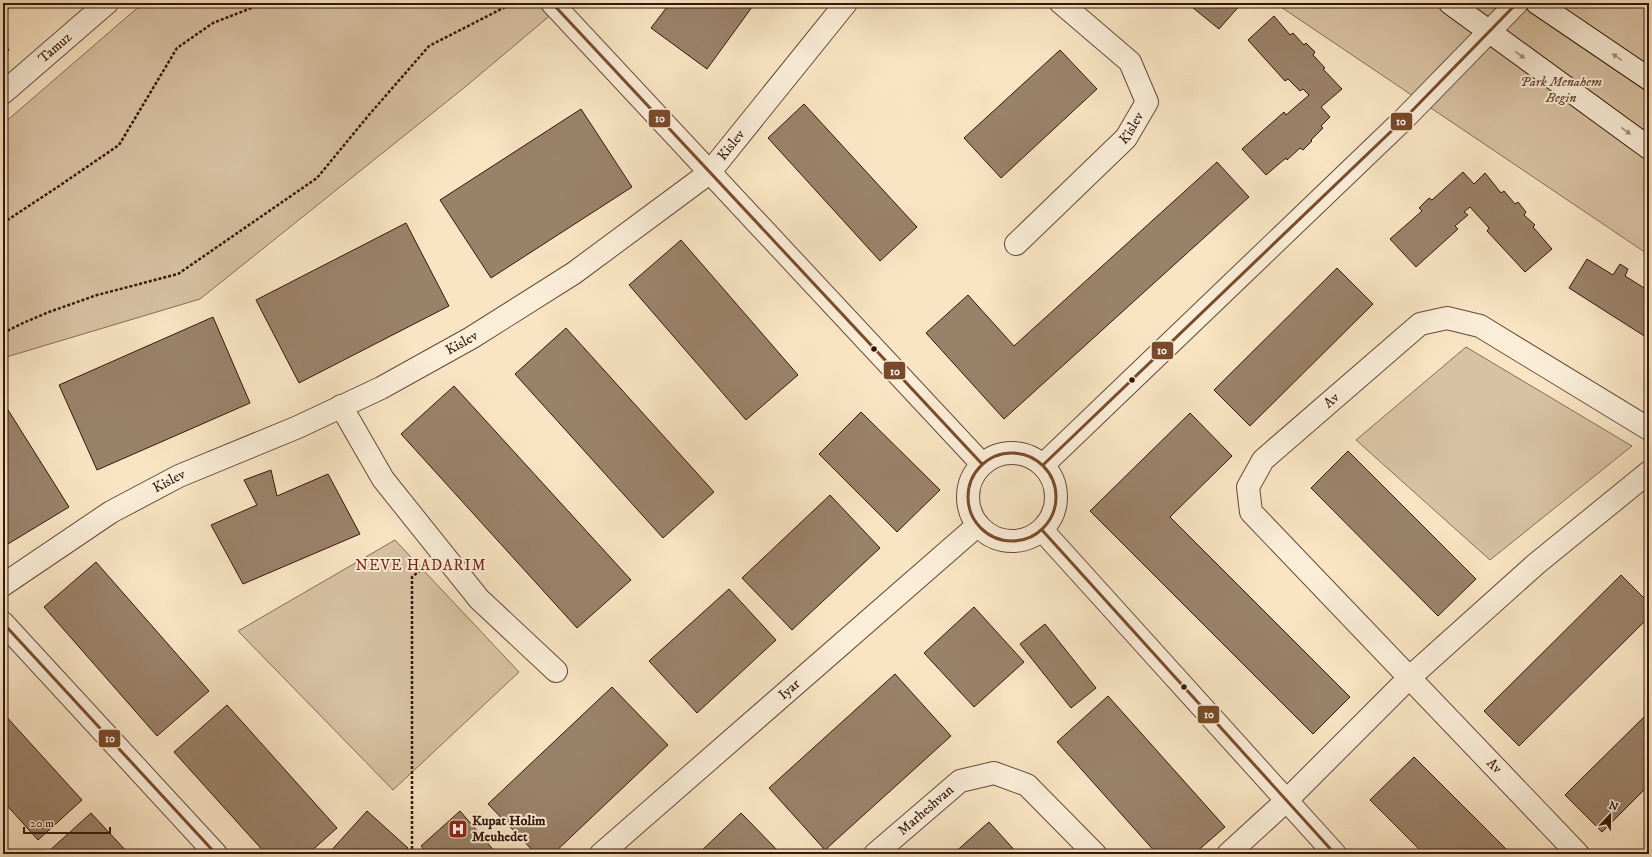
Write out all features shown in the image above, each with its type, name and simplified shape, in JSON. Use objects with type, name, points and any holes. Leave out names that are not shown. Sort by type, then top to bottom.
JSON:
[{"type":"street","name":"Tamuz","points":[[3,93],[108,3]]},
{"type":"street","points":[[552,3],[982,464]]},
{"type":"street","name":"Kislev","points":[[3,585],[111,512],[179,476],[291,430],[395,380],[471,338],[574,273],[709,173],[846,3]]},
{"type":"street","name":"Kislev","points":[[1016,244],[1126,138],[1147,102],[1130,62],[1062,3]]},
{"type":"street","points":[[1450,3],[1649,148]]},
{"type":"street","points":[[1043,465],[1404,119],[1517,3]]},
{"type":"street","points":[[1537,3],[1649,79]]},
{"type":"street","name":"Av","points":[[1578,854],[1251,512],[1248,487],[1263,460],[1420,324],[1447,318],[1480,326],[1649,429]]},
{"type":"street","points":[[341,406],[384,479],[479,599],[556,671]]},
{"type":"street","points":[[1006,453],[1019,453],[1032,457],[1043,465],[1052,477],[1056,491],[1056,505],[1042,530],[1030,537],[1016,541],[1002,540],[989,534],[978,525],[971,514],[968,501],[969,487],[974,475],[982,464],[993,457],[1006,453]]},
{"type":"street","points":[[1228,854],[1286,801],[1409,678],[1536,564],[1649,472]]},
{"type":"street","name":"Iyar","points":[[601,854],[978,525]]},
{"type":"street","points":[[1042,530],[1335,854]]},
{"type":"street","points":[[3,623],[216,854]]},
{"type":"street","name":"Marheshvan","points":[[875,854],[960,781],[994,772],[1027,785],[1095,854]]},
{"type":"path","points":[[3,223],[119,145],[177,48],[213,23],[264,3]]},
{"type":"path","points":[[3,334],[23,323],[49,312],[97,295],[178,274],[317,178],[368,116],[429,46],[513,3]]},
{"type":"path","points":[[412,854],[412,577],[443,554]]},
{"type":"green space","points":[[143,3],[565,3],[465,87],[200,299],[3,358],[3,124]]},
{"type":"green space","name":"Park Menahem Begin","points":[[1275,3],[1649,3],[1649,255]]},
{"type":"green space","points":[[1466,347],[1632,446],[1490,560],[1356,440]]},
{"type":"green space","points":[[395,540],[519,672],[393,790],[238,631]]},
{"type":"building","points":[[3,3],[15,3],[3,13]]},
{"type":"building","points":[[670,3],[755,3],[707,69],[651,28]]},
{"type":"building","points":[[1187,3],[1240,3],[1241,4],[1219,29]]},
{"type":"building","points":[[1274,16],[1290,35],[1293,33],[1304,45],[1306,43],[1315,52],[1313,55],[1325,68],[1323,69],[1342,89],[1321,107],[1330,117],[1321,126],[1323,128],[1311,140],[1312,141],[1303,150],[1300,148],[1287,160],[1286,158],[1266,175],[1242,149],[1284,112],[1286,115],[1309,95],[1303,89],[1300,91],[1288,79],[1285,81],[1248,40]]},
{"type":"building","points":[[1060,50],[1097,89],[1001,178],[964,138]]},
{"type":"building","points":[[804,104],[917,227],[880,261],[768,138]]},
{"type":"building","points":[[581,109],[632,187],[491,278],[440,200]]},
{"type":"building","points":[[1217,162],[1249,197],[1004,419],[926,333],[968,295],[1014,346]]},
{"type":"building","points":[[1463,172],[1474,184],[1485,173],[1501,193],[1504,191],[1515,204],[1518,202],[1526,212],[1524,215],[1535,225],[1533,227],[1552,249],[1525,272],[1487,231],[1489,228],[1470,207],[1464,212],[1468,215],[1455,226],[1458,229],[1416,267],[1390,239],[1422,211],[1419,208],[1429,198],[1432,200]]},
{"type":"building","points":[[406,223],[449,306],[299,383],[256,300]]},
{"type":"building","points":[[681,240],[798,375],[746,420],[629,285]]},
{"type":"building","points":[[1587,259],[1613,275],[1620,264],[1628,269],[1625,276],[1649,291],[1649,339],[1569,288]]},
{"type":"building","points":[[1337,268],[1373,304],[1250,426],[1214,390]]},
{"type":"building","points":[[213,317],[250,403],[97,470],[59,385]]},
{"type":"building","points":[[566,328],[714,492],[663,538],[515,374]]},
{"type":"building","points":[[454,386],[631,580],[577,628],[401,434]]},
{"type":"building","points":[[3,402],[69,507],[3,547]]},
{"type":"building","points":[[861,412],[940,490],[897,532],[819,454]]},
{"type":"building","points":[[1190,413],[1232,456],[1170,517],[1350,697],[1313,734],[1090,511]]},
{"type":"building","points":[[1348,451],[1476,579],[1438,616],[1311,488]]},
{"type":"building","points":[[271,470],[277,496],[328,474],[360,534],[243,584],[211,525],[257,505],[244,480]]},
{"type":"building","points":[[830,495],[880,548],[792,630],[742,578]]},
{"type":"building","points":[[96,562],[209,691],[157,736],[44,607]]},
{"type":"building","points":[[1621,575],[1649,603],[1649,617],[1519,746],[1484,711]]},
{"type":"building","points":[[729,589],[776,640],[697,713],[649,661]]},
{"type":"building","points":[[974,607],[1024,662],[974,707],[924,653]]},
{"type":"building","points":[[1045,624],[1096,688],[1071,708],[1020,644]]},
{"type":"building","points":[[895,674],[951,736],[825,850],[769,788]]},
{"type":"building","points":[[612,687],[668,745],[553,854],[536,854],[488,804]]},
{"type":"building","points":[[1108,696],[1225,827],[1194,854],[1157,854],[1057,742]]},
{"type":"building","points":[[227,705],[337,828],[308,854],[266,854],[174,752]]},
{"type":"building","points":[[1649,712],[1649,785],[1602,832],[1565,795]]},
{"type":"building","points":[[3,713],[82,800],[38,840],[3,801]]},
{"type":"building","points":[[1414,757],[1511,854],[1424,854],[1370,800]]},
{"type":"building","points":[[367,811],[408,848],[403,854],[328,854]]},
{"type":"building","name":"Kupat Holim Meuhedet","points":[[460,811],[497,854],[428,854],[421,846]]},
{"type":"building","points":[[91,813],[129,854],[50,854],[48,852]]},
{"type":"building","points":[[741,813],[781,854],[698,854]]},
{"type":"building","points":[[989,822],[1018,854],[953,854]]},
{"type":"transit line","name":"10","points":[[552,3],[982,464]]},
{"type":"transit line","name":"10","points":[[1043,465],[1404,119],[1517,3]]},
{"type":"transit line","name":"10","points":[[1012,453],[1029,457],[1043,466],[1052,480],[1056,497],[1052,514],[1043,528],[1029,537],[1012,541],[995,537],[981,528],[972,514],[968,497],[972,480],[981,466],[995,457],[1012,453]]},
{"type":"transit line","name":"10","points":[[1042,530],[1335,854]]},
{"type":"transit line","name":"10","points":[[3,623],[216,854]]},
{"type":"place","name":"Kupat Holim Meuhedet","points":[[458,829]]},
{"type":"district","name":"NEVE HADARIM","points":[[421,565]]}]
